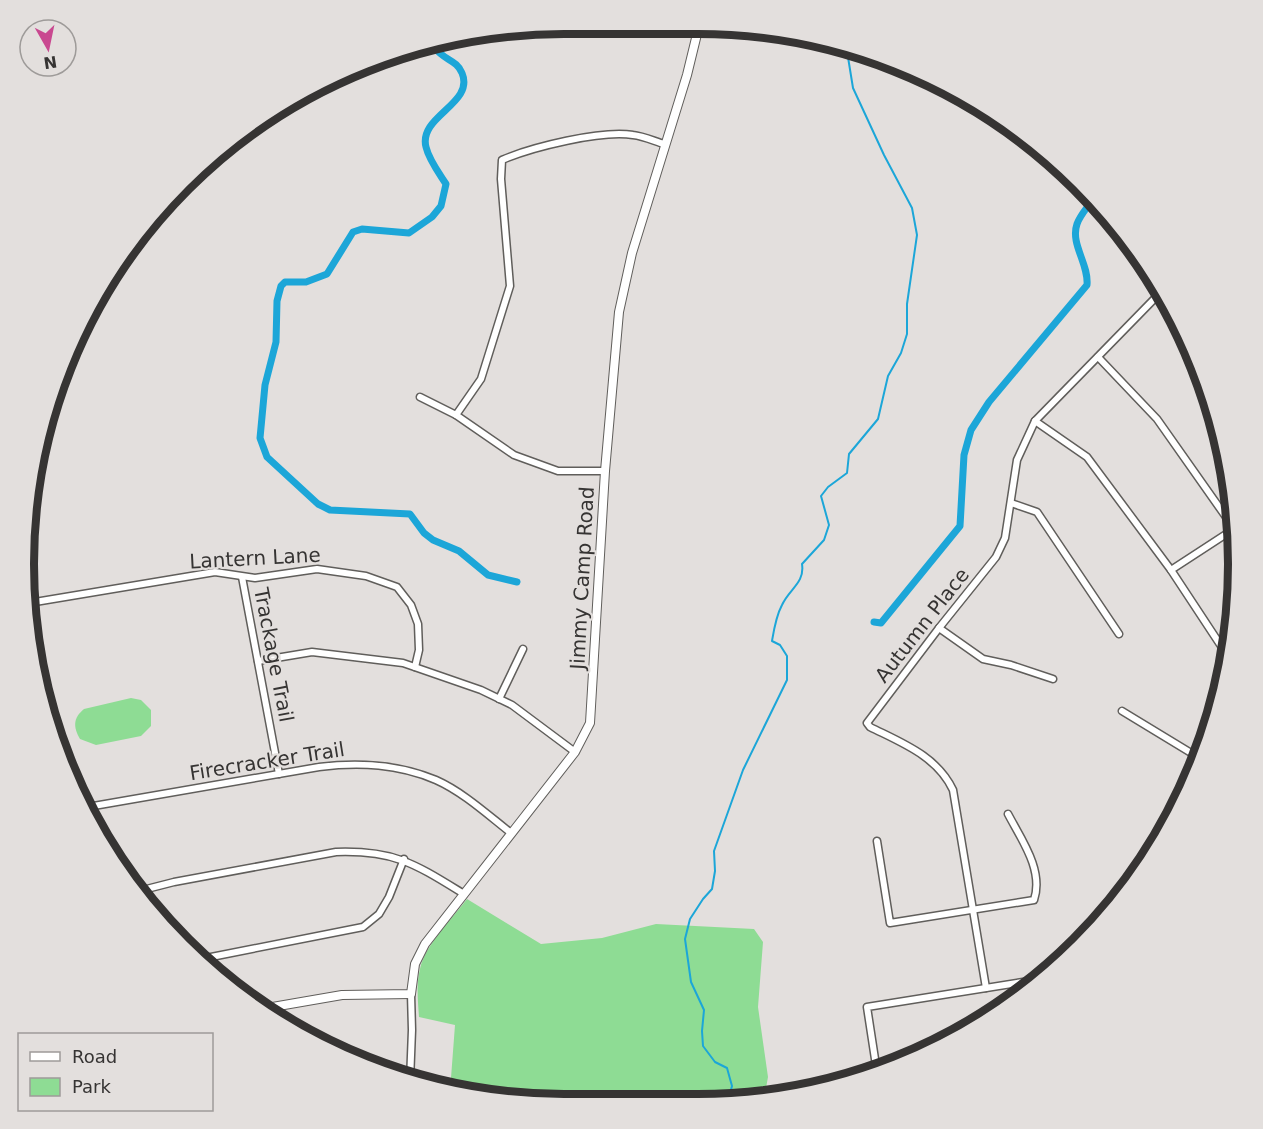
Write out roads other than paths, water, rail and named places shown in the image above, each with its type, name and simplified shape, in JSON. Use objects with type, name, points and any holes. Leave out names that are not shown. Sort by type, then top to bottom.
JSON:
[{"type":"street","name":"Jimmy Camp Road","points":[[410,1071],[411,994],[415,964],[424,944],[575,752],[590,723],[605,471],[619,312],[632,253],[687,75],[697,34]]},
{"type":"street","points":[[456,415],[481,379],[510,286],[501,179],[502,160],[520,152],[603,134],[633,135],[664,144]]},
{"type":"street","name":"Autumn Place","points":[[986,988],[953,790],[946,775],[923,754],[870,727],[867,723],[996,557],[1005,538],[1017,460],[1035,421],[1156,298]]},
{"type":"street","points":[[1098,357],[1157,419],[1226,516]]},
{"type":"street","points":[[420,397],[456,415],[514,455],[558,471],[605,471]]},
{"type":"street","points":[[1035,421],[1087,457],[1171,570],[1222,647]]},
{"type":"street","points":[[1011,503],[1037,512],[1119,634]]},
{"type":"street","points":[[1171,570],[1227,535]]},
{"type":"street","name":"Lantern Lane","points":[[36,602],[215,572],[255,578],[317,569],[366,576],[397,587],[411,605],[418,624],[418,650],[415,667]]},
{"type":"street","name":"Trackage Trail","points":[[242,577],[279,774]]},
{"type":"street","points":[[939,628],[983,659],[1053,679]]},
{"type":"street","points":[[499,699],[523,649]]},
{"type":"street","points":[[258,661],[312,652],[403,663],[482,690],[512,705],[575,752]]},
{"type":"street","points":[[1122,711],[1193,754]]},
{"type":"street","name":"Firecracker Trail","points":[[93,806],[353,763],[397,767],[438,781],[471,802],[511,833]]},
{"type":"street","points":[[877,841],[890,924],[973,908],[1034,900],[1037,890],[1032,860],[1008,814]]},
{"type":"street","points":[[146,889],[336,852],[361,851],[404,859],[464,894]]},
{"type":"street","points":[[209,957],[363,927],[379,914],[389,897],[404,859]]},
{"type":"street","points":[[876,1063],[867,1007],[1025,982]]},
{"type":"street","points":[[274,1008],[342,995],[411,994]]},
{"type":"waterway","points":[[438,51],[460,69],[464,84],[461,93],[437,118],[426,136],[429,157],[446,184],[441,206],[432,217],[409,233],[362,229],[353,232],[327,274],[306,282],[285,282],[281,286],[277,301],[276,342],[265,385],[260,438],[267,457],[318,504],[330,510],[410,514],[424,533],[433,540],[459,551],[488,575],[517,582]]},
{"type":"waterway","points":[[730,1093],[732,1086],[727,1068],[715,1062],[703,1046],[704,1010],[691,982],[685,939],[690,919],[712,889],[715,871],[714,851],[743,770],[787,680],[787,656],[780,645],[772,641],[782,605],[799,581],[802,564],[824,540],[829,525],[821,496],[828,487],[847,473],[849,454],[878,419],[888,376],[901,353],[907,334],[907,304],[917,235],[912,208],[853,88],[848,57]]},
{"type":"waterway","points":[[874,622],[881,623],[960,526],[964,455],[971,430],[989,402],[1087,285],[1076,232],[1080,217],[1088,206]]}]
